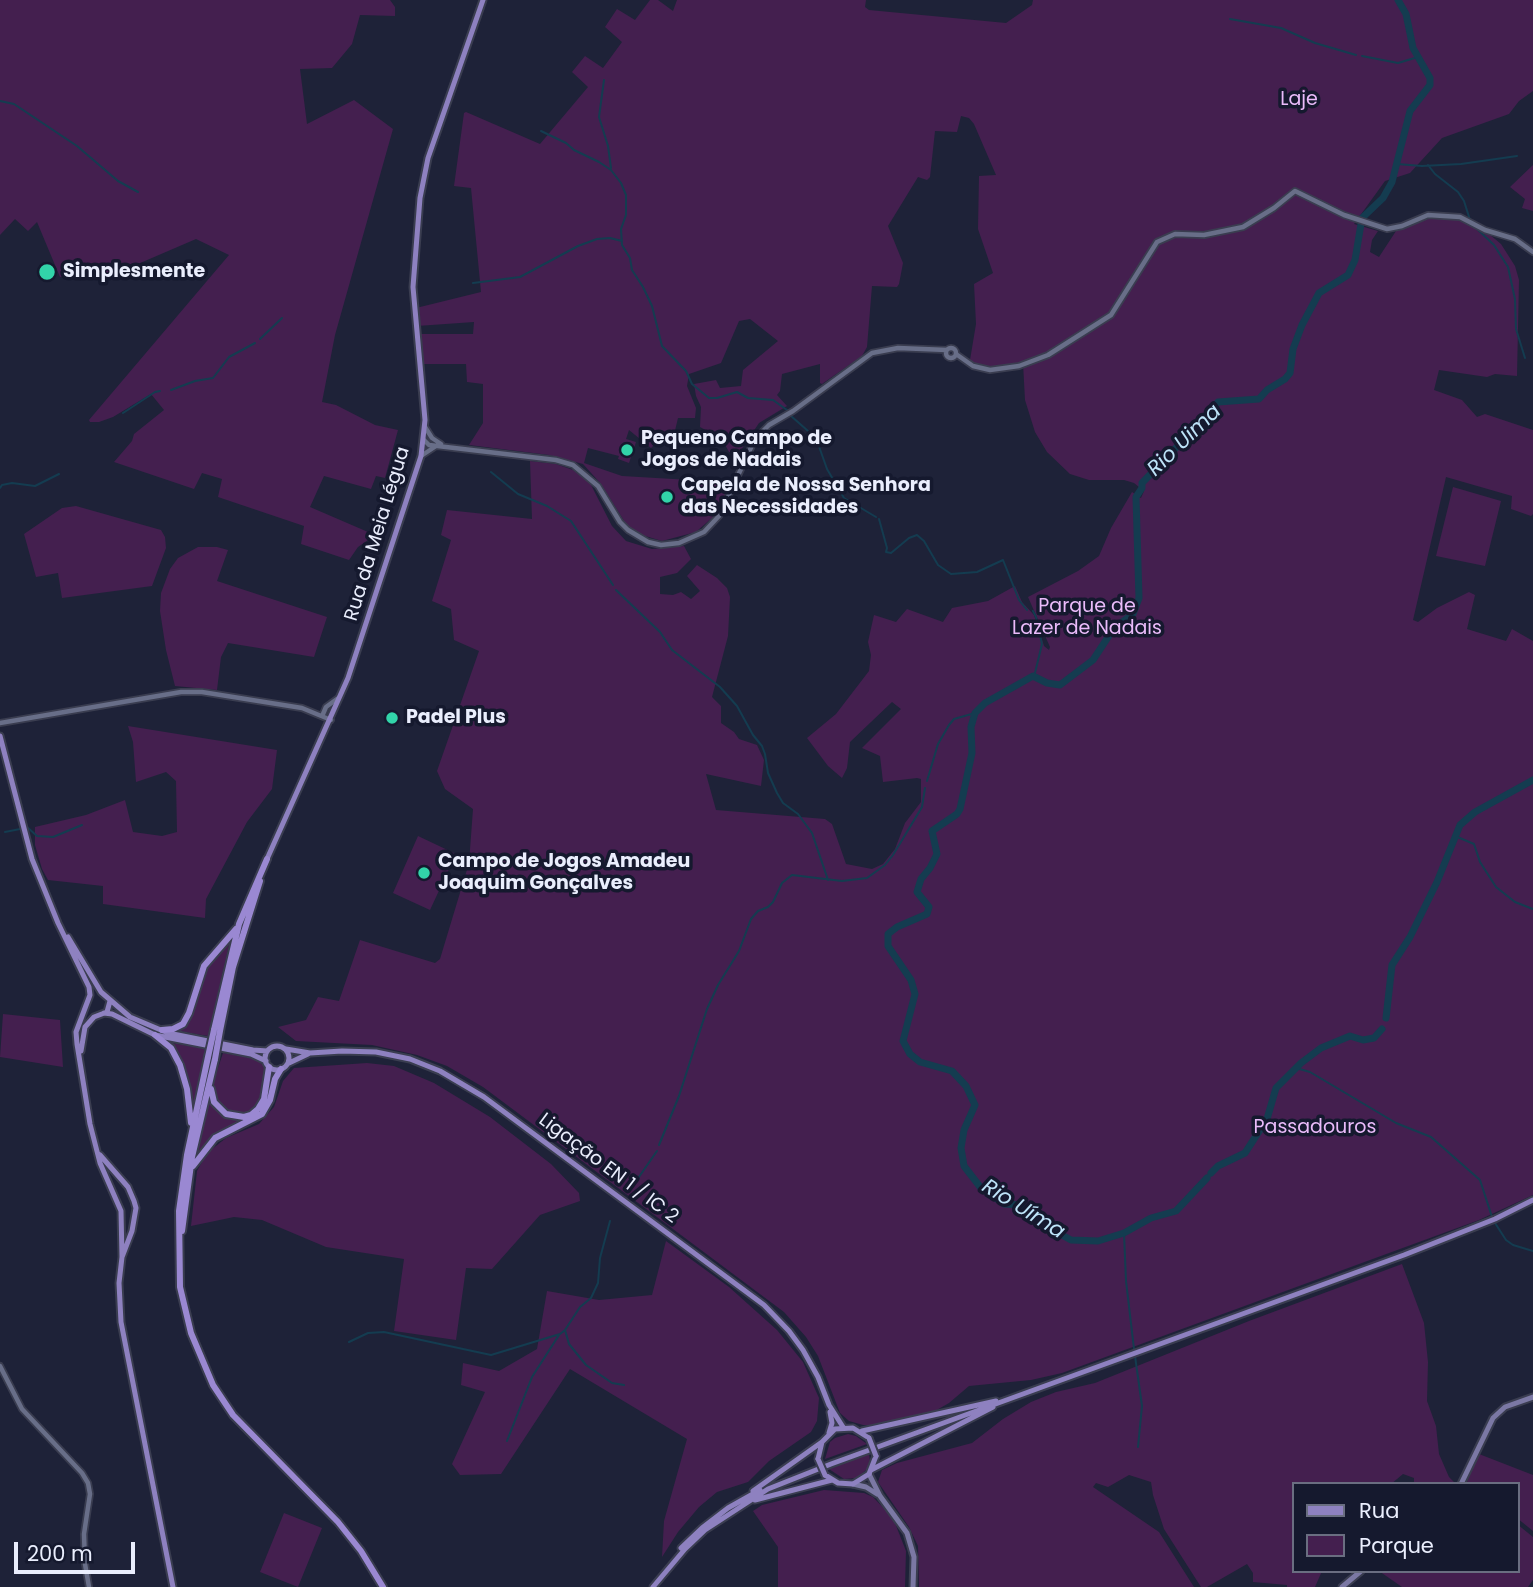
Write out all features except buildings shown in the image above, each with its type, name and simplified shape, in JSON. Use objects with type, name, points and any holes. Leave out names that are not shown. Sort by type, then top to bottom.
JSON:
[{"type":"highway","name":"Rua da Meia Légua","points":[[217,1031],[239,924],[267,859]]},
{"type":"highway","name":"Rua da Meia Légua","points":[[217,1031],[240,940],[267,859]]},
{"type":"highway","points":[[162,1030],[183,1024],[204,966],[239,924]]},
{"type":"highway","points":[[217,1031],[192,1132],[181,1193],[180,1250],[186,1306],[193,1332],[216,1384],[250,1431],[340,1521],[363,1549],[385,1587]]},
{"type":"highway","points":[[155,1035],[171,1048],[180,1065],[187,1089],[192,1132]]},
{"type":"highway","points":[[211,1058],[210,1094],[214,1102],[226,1114],[244,1117],[258,1109],[264,1099],[267,1064]]},
{"type":"highway","points":[[190,1171],[201,1153],[215,1138],[262,1114],[270,1100],[275,1079],[284,1067]]},
{"type":"highway","points":[[181,1233],[190,1171],[211,1073]]},
{"type":"main road","name":"Rua da Meia Légua","points":[[267,859],[341,697],[421,456],[425,427],[413,287],[420,198],[428,158],[483,0]]},
{"type":"main road","points":[[0,736],[32,859],[89,987],[90,995],[76,1032],[90,1124],[100,1163],[121,1211],[121,1323],[173,1587]]},
{"type":"main road","points":[[48,900],[101,992],[130,1017],[162,1030],[253,1050],[267,1051],[276,1046],[286,1049],[289,1055],[284,1067],[267,1064],[251,1054],[155,1035],[112,1014],[89,1010],[87,1003]]},
{"type":"main road","points":[[90,995],[101,992]]},
{"type":"main road","points":[[80,1054],[85,1027],[110,1006],[110,999]]},
{"type":"main road","name":"Ligação EN 1 / IC 2","points":[[286,1049],[310,1053],[376,1052],[410,1059],[460,1081],[484,1097],[764,1305],[803,1350],[843,1427]]},
{"type":"main road","points":[[267,1051],[267,1064]]},
{"type":"main road","name":"Ligação EN 1 / IC 2","points":[[284,1067],[310,1053]]},
{"type":"main road","points":[[99,1153],[128,1187],[136,1208],[132,1231],[122,1257]]},
{"type":"main road","points":[[115,1194],[121,1186],[128,1187]]},
{"type":"main road","points":[[742,1502],[830,1462],[1418,1250],[1495,1219],[1533,1200]]},
{"type":"main road","points":[[121,1211],[128,1216],[136,1208]]},
{"type":"main road","points":[[1462,1482],[1493,1418],[1505,1407],[1533,1397]]},
{"type":"main road","points":[[862,1432],[1000,1401]]},
{"type":"main road","points":[[853,1484],[870,1472],[981,1415],[1000,1401]]},
{"type":"main road","name":"Ligação EN 1 / IC 2","points":[[829,1434],[832,1423],[830,1405]]},
{"type":"main road","points":[[652,1587],[682,1546],[702,1528],[742,1502],[829,1434],[843,1427],[862,1432],[869,1438],[876,1456],[870,1472],[880,1496],[907,1533],[914,1557],[913,1587]]},
{"type":"main road","points":[[822,1442],[818,1459],[825,1475],[832,1480]]},
{"type":"main road","points":[[742,1502],[832,1480],[866,1488],[880,1496]]},
{"type":"main road","points":[[1342,1587],[1360,1573]]},
{"type":"street","points":[[424,439],[429,445],[556,460],[573,465],[598,486],[620,522],[628,530],[648,542],[661,545],[679,543],[704,532],[719,516],[755,439],[769,425],[872,353],[898,348],[947,351],[953,348],[956,354],[974,366],[990,370],[1019,366],[1048,355],[1111,316],[1157,243],[1175,234],[1204,235],[1242,227],[1274,208],[1295,191],[1359,221],[1392,228],[1428,215],[1460,217],[1485,230],[1514,239],[1533,252]]},
{"type":"street","points":[[425,427],[436,444]]},
{"type":"street","points":[[421,456],[436,444]]},
{"type":"street","points":[[1,723],[181,692],[202,692],[307,709],[331,707],[335,711]]},
{"type":"street","points":[[329,719],[323,712],[341,697]]},
{"type":"street","points":[[307,709],[329,719]]},
{"type":"street","points":[[0,1366],[22,1409],[86,1478],[89,1488],[84,1534],[89,1587]]},
{"type":"green space","points":[[0,0],[390,0],[395,7],[395,16],[360,15],[352,44],[332,68],[300,69],[307,124],[354,100],[393,129],[335,335],[322,402],[336,405],[375,425],[398,430],[385,478],[376,476],[371,489],[324,476],[310,507],[375,535],[358,547],[349,560],[301,544],[304,526],[218,497],[222,479],[202,473],[194,489],[114,462],[132,441],[134,434],[164,410],[151,394],[113,417],[99,422],[89,420],[229,255],[196,239],[117,273],[60,277],[37,222],[28,231],[15,219],[0,235]]},
{"type":"green space","points":[[650,0],[658,0],[673,11],[677,0],[866,0],[865,7],[869,10],[1006,23],[1032,5],[1033,0],[1533,0],[1533,91],[1519,101],[1509,114],[1442,138],[1410,173],[1385,181],[1354,224],[1378,231],[1372,240],[1370,252],[1379,257],[1396,231],[1433,217],[1461,220],[1489,234],[1501,244],[1515,266],[1519,280],[1517,376],[1495,374],[1487,377],[1439,370],[1434,390],[1462,400],[1477,417],[1485,414],[1533,430],[1533,514],[1531,516],[1511,509],[1512,496],[1446,477],[1413,620],[1418,622],[1437,608],[1469,592],[1475,595],[1467,629],[1506,641],[1512,629],[1533,641],[1533,1195],[1479,1220],[1062,1373],[1031,1380],[969,1386],[935,1411],[880,1425],[863,1425],[849,1421],[840,1413],[818,1356],[806,1337],[784,1312],[483,1087],[447,1066],[417,1055],[372,1045],[296,1041],[278,1027],[306,1020],[318,997],[339,1001],[360,940],[435,963],[440,959],[469,863],[473,809],[445,789],[437,771],[479,651],[454,640],[451,609],[432,601],[451,540],[441,535],[447,510],[532,519],[530,461],[556,464],[573,470],[589,481],[612,526],[626,541],[652,549],[684,546],[691,559],[677,573],[660,577],[660,594],[673,595],[681,592],[691,599],[700,591],[687,576],[697,565],[727,588],[730,597],[728,636],[712,697],[721,706],[721,723],[739,739],[757,745],[764,760],[761,786],[706,774],[716,810],[825,819],[832,824],[846,864],[872,869],[883,864],[895,849],[905,823],[921,802],[921,779],[883,782],[880,756],[862,748],[901,709],[892,702],[850,742],[847,768],[842,778],[828,766],[807,738],[836,714],[869,671],[871,655],[868,642],[874,615],[896,622],[907,609],[943,622],[952,608],[988,601],[1015,586],[1022,602],[1034,615],[1044,646],[1049,650],[1028,597],[1078,571],[1099,556],[1111,528],[1132,492],[1141,498],[1144,491],[1134,483],[1124,480],[1089,480],[1070,474],[1047,452],[1035,432],[1025,400],[1023,363],[988,368],[970,360],[976,324],[974,284],[993,273],[978,229],[979,176],[996,175],[974,124],[969,118],[961,116],[957,132],[935,131],[930,177],[927,180],[918,177],[888,226],[903,263],[899,284],[897,287],[872,286],[867,347],[862,356],[822,384],[820,364],[782,374],[777,395],[787,406],[759,423],[739,453],[729,452],[722,439],[700,427],[701,407],[694,384],[716,380],[720,388],[741,386],[743,370],[778,341],[750,319],[739,321],[721,363],[689,374],[687,386],[696,408],[695,418],[678,418],[673,439],[662,437],[651,448],[629,430],[626,439],[636,442],[629,463],[618,459],[619,456],[588,448],[584,463],[622,476],[724,482],[726,495],[713,517],[696,532],[662,541],[635,533],[626,524],[601,484],[583,464],[549,455],[469,445],[483,423],[483,384],[467,382],[466,364],[421,364],[418,334],[473,334],[474,322],[417,326],[416,308],[481,292],[471,188],[454,186],[464,113],[540,144],[588,87],[572,72],[585,56],[603,68],[622,42],[605,27],[617,9],[635,20]]},
{"type":"green space","points":[[1533,165],[1533,211],[1522,208],[1525,199],[1510,187]]},
{"type":"green space","points":[[1453,487],[1501,501],[1485,566],[1436,556]]},
{"type":"green space","points":[[76,506],[161,530],[166,548],[152,586],[62,598],[58,573],[36,577],[24,534],[62,508]]},
{"type":"green space","points":[[198,547],[228,550],[217,581],[327,617],[314,657],[228,643],[221,657],[217,690],[175,686],[160,611],[161,593],[170,569],[178,558]]},
{"type":"green space","points":[[128,726],[277,750],[272,789],[247,822],[206,899],[205,918],[103,904],[103,886],[48,880],[42,869],[35,845],[35,827],[86,815],[125,800],[133,832],[162,836],[177,832],[176,781],[166,772],[136,782],[133,742]]},
{"type":"green space","name":"Campo de Jogos Amadeu Joaquim Gonçalves","points":[[418,836],[456,854],[430,910],[393,893]]},
{"type":"green space","points":[[230,941],[208,1036],[179,1031],[188,1022],[207,965]]},
{"type":"green space","points":[[3,1014],[60,1020],[63,1067],[0,1057]]},
{"type":"green space","points":[[172,1043],[205,1049],[193,1113],[186,1072]]},
{"type":"green space","points":[[223,1053],[256,1059],[263,1065],[267,1074],[261,1103],[250,1113],[230,1114],[217,1105],[214,1080]]},
{"type":"green space","points":[[367,1063],[394,1066],[434,1083],[490,1117],[551,1164],[579,1193],[580,1201],[540,1215],[492,1269],[466,1268],[456,1340],[394,1331],[404,1259],[326,1247],[262,1220],[234,1217],[191,1226],[197,1171],[207,1153],[226,1138],[259,1124],[274,1107],[283,1081],[294,1068]]},
{"type":"green space","points":[[208,1096],[221,1115],[231,1119],[252,1117],[219,1132],[207,1141],[197,1154]]},
{"type":"green space","points":[[666,1241],[729,1287],[777,1330],[803,1362],[819,1398],[817,1421],[811,1432],[769,1461],[748,1482],[717,1492],[699,1507],[662,1557],[664,1521],[687,1439],[570,1369],[501,1474],[460,1475],[452,1464],[485,1392],[461,1385],[463,1363],[499,1371],[537,1349],[547,1291],[599,1300],[652,1295]]},
{"type":"green space","points":[[1402,1264],[1424,1323],[1428,1362],[1427,1401],[1436,1426],[1439,1454],[1454,1482],[1414,1482],[1414,1478],[1403,1474],[1393,1482],[1292,1482],[1292,1573],[1321,1573],[1315,1587],[1287,1587],[1253,1582],[1253,1573],[1247,1564],[1207,1587],[1201,1587],[1164,1529],[1151,1482],[1129,1475],[1108,1487],[1096,1483],[1093,1487],[1159,1532],[1194,1587],[919,1587],[918,1546],[909,1527],[878,1482],[882,1470],[897,1463],[972,1443],[1031,1402],[1056,1392],[1095,1383],[1249,1321]]},
{"type":"green space","points":[[848,1434],[867,1444],[825,1459],[830,1442]]},
{"type":"green space","points":[[869,1454],[868,1468],[857,1478],[844,1479],[829,1469]]},
{"type":"green space","points":[[1479,1454],[1533,1475],[1533,1531],[1519,1520],[1519,1482],[1467,1482]]},
{"type":"green space","points":[[824,1490],[864,1493],[873,1497],[893,1518],[906,1551],[905,1587],[778,1587],[778,1547],[753,1511],[762,1505]]},
{"type":"green space","points":[[284,1513],[322,1528],[298,1587],[260,1572]]},
{"type":"green space","points":[[1519,1526],[1533,1537],[1533,1580],[1528,1587],[1402,1587],[1382,1573],[1519,1573]]},
{"type":"waterway","name":"Rio Uíma","points":[[1207,1178],[1176,1211],[1151,1218],[1124,1233],[1098,1241],[1071,1240],[1042,1224],[1021,1205],[1004,1204],[981,1188],[964,1166],[961,1148],[964,1130],[975,1105],[966,1086],[952,1071],[920,1062],[910,1054],[903,1041],[915,994],[911,980],[888,946],[888,934],[897,927],[927,914],[929,907],[917,892],[921,879],[937,854],[932,831],[960,809],[972,753],[971,727],[975,713],[985,703],[1033,676],[1047,683],[1060,685],[1093,660],[1114,628],[1133,614],[1139,598],[1136,497],[1142,483],[1218,402],[1259,399],[1267,390],[1285,379],[1290,373],[1293,349],[1302,325],[1319,293],[1348,275],[1355,260],[1362,218],[1383,198],[1392,182],[1410,111],[1430,85],[1430,78],[1413,48],[1406,14],[1398,0]]},
{"type":"waterway","points":[[1230,19],[1281,28],[1315,43],[1356,55]]},
{"type":"waterway","points":[[1362,56],[1398,63],[1418,57]]},
{"type":"waterway","points":[[604,80],[599,117],[608,146],[611,168]]},
{"type":"waterway","points":[[0,101],[14,104],[77,146],[118,181],[138,192]]},
{"type":"waterway","points":[[541,131],[599,162],[611,170],[621,183],[626,195],[626,215],[621,229],[622,245],[652,306],[662,346],[686,371],[692,384],[709,398],[737,392],[748,398],[773,400],[787,410]]},
{"type":"waterway","points":[[1397,164],[1461,164],[1517,156]]},
{"type":"waterway","points":[[1428,165],[1458,192],[1470,220]]},
{"type":"waterway","points":[[1473,225],[1494,245],[1508,267],[1515,299],[1516,329],[1525,358]]},
{"type":"waterway","points":[[473,283],[520,277],[578,246],[597,239],[622,241]]},
{"type":"waterway","points":[[260,339],[282,318]]},
{"type":"waterway","points":[[171,390],[213,378],[229,357],[255,343]]},
{"type":"waterway","points":[[123,413],[160,391]]},
{"type":"waterway","points":[[791,416],[816,438],[827,469],[844,498],[876,517]]},
{"type":"waterway","points":[[491,472],[518,494],[547,506],[571,521],[613,585]]},
{"type":"waterway","points":[[0,488],[12,483],[35,486],[59,474]]},
{"type":"waterway","points":[[879,519],[886,552],[891,553],[917,535],[924,541],[938,565],[951,574],[977,572],[1003,560],[1019,600],[1027,610]]},
{"type":"waterway","points":[[616,590],[660,632],[672,650],[720,687],[737,706],[762,746],[768,773],[777,793],[812,833],[828,880]]},
{"type":"waterway","points":[[1033,611],[1042,644],[1034,677]]},
{"type":"waterway","points":[[927,781],[938,744],[949,725],[954,719],[975,713]]},
{"type":"waterway","name":"Rio Uíma","points":[[1386,1018],[1392,965],[1410,937],[1437,882],[1460,825],[1475,812],[1533,780]]},
{"type":"waterway","points":[[659,1145],[679,1096],[707,1009],[739,951],[751,919],[773,902],[782,883],[792,875],[842,881],[867,878],[885,865],[922,807],[925,788]]},
{"type":"waterway","points":[[27,827],[37,836],[53,837],[82,825]]},
{"type":"waterway","points":[[5,832],[20,829]]},
{"type":"waterway","points":[[1455,836],[1474,844],[1480,862],[1496,887],[1515,902],[1533,909]]},
{"type":"waterway","name":"Rio Uíma","points":[[1211,1173],[1218,1166],[1245,1153],[1267,1119],[1276,1088],[1301,1063],[1321,1048],[1350,1036],[1363,1040],[1374,1038],[1382,1029]]},
{"type":"waterway","points":[[1296,1068],[1310,1072],[1396,1123],[1431,1137],[1480,1180],[1492,1217]]},
{"type":"waterway","points":[[634,1184],[657,1151]]},
{"type":"waterway","points":[[349,1342],[368,1333],[384,1332],[491,1355],[560,1334],[580,1307],[591,1298],[598,1283],[600,1258],[610,1221]]},
{"type":"waterway","points":[[1495,1223],[1506,1240],[1533,1251]]},
{"type":"waterway","points":[[1124,1233],[1126,1281],[1134,1349]]},
{"type":"waterway","points":[[565,1330],[569,1344],[586,1365],[612,1383],[624,1385]]},
{"type":"waterway","points":[[507,1441],[532,1377],[559,1335]]},
{"type":"waterway","points":[[1135,1356],[1142,1406],[1138,1447]]},
{"type":"place","name":"Simplesmente","points":[[47,272]]},
{"type":"place","name":"Pequeno Campo de Jogos de Nadais","points":[[627,450]]},
{"type":"place","name":"Capela de Nossa Senhora das Necessidades","points":[[667,497]]},
{"type":"place","name":"Padel Plus","points":[[392,718]]},
{"type":"place","name":"Campo de Jogos Amadeu Joaquim Gonçalves","points":[[424,873]]},
{"type":"park label","name":"Laje","points":[[1299,100]]},
{"type":"park label","name":"Parque de Lazer de Nadais","points":[[1087,618]]},
{"type":"park label","name":"Passadouros","points":[[1315,1128]]},
{"type":"water label","name":"Rio Uima","points":[[1185,441]]}]
